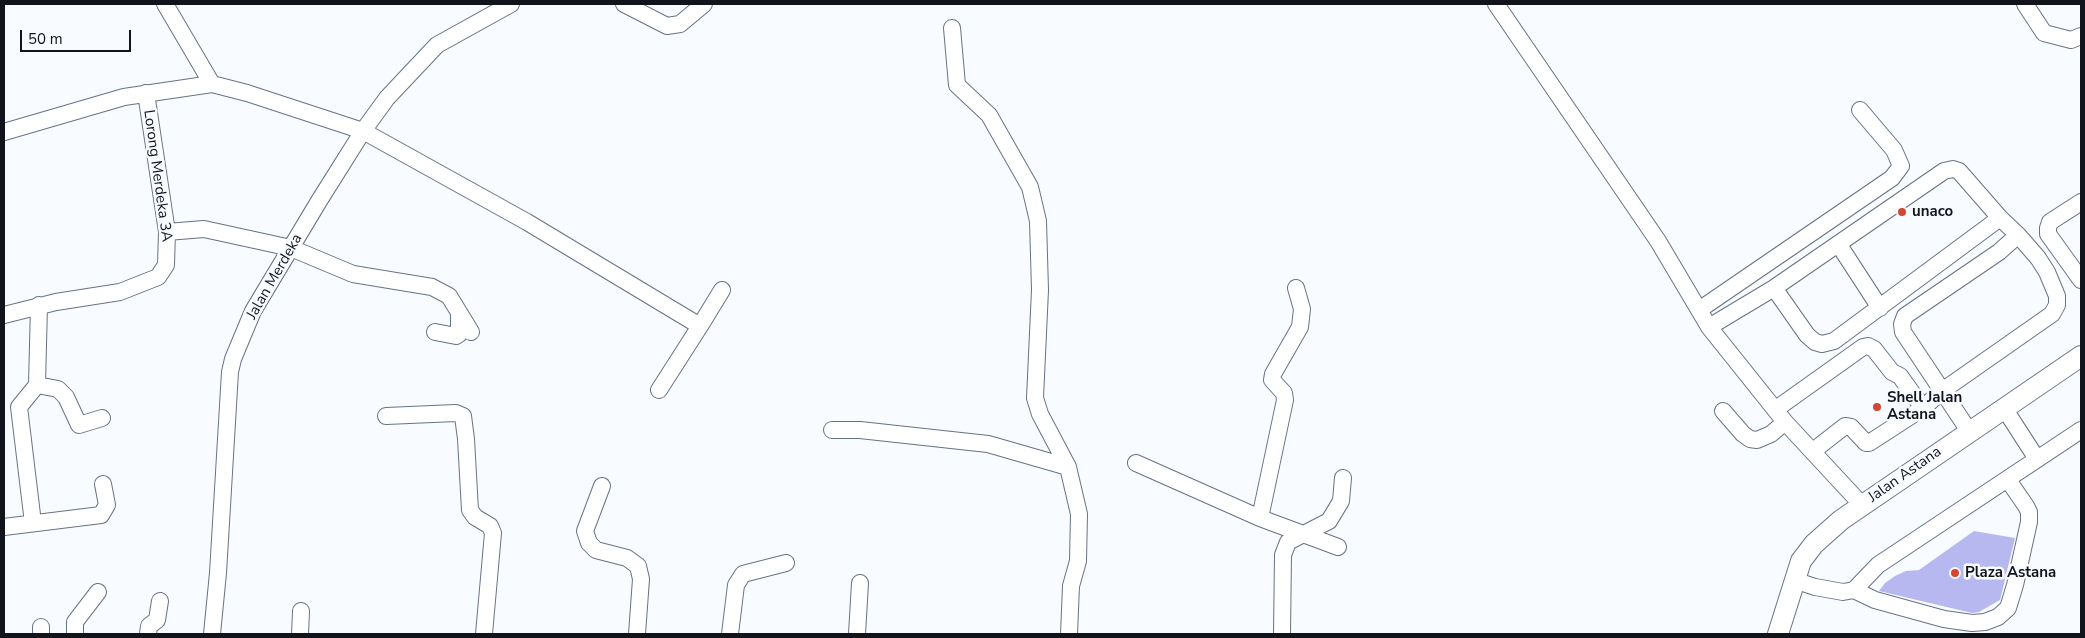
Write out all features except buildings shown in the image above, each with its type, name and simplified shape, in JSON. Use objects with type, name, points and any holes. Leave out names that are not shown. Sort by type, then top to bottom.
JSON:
[{"type":"main road","name":"Jalan Astana","points":[[1778,634],[1801,561],[1814,544],[1840,520],[2081,357]]},
{"type":"street","points":[[165,4],[212,84]]},
{"type":"street","name":"Jalan Merdeka","points":[[212,634],[218,573],[228,397],[233,359],[252,311],[363,131],[387,98],[437,45],[511,4]]},
{"type":"street","points":[[624,4],[668,26],[680,24],[704,4]]},
{"type":"street","points":[[1496,4],[1658,242],[1709,327],[1780,415],[1862,505]]},
{"type":"street","points":[[2025,4],[2044,33],[2071,40],[2081,36]]},
{"type":"street","points":[[952,28],[956,84],[988,115],[1030,187],[1038,221],[1040,280],[1035,398],[1040,414],[1068,467],[1080,514],[1078,562],[1072,586],[1069,634]]},
{"type":"street","points":[[4,132],[146,92],[212,84],[247,93],[363,131],[527,222],[700,326]]},
{"type":"street","name":"Lorong Merdeka 3A","points":[[4,315],[39,305],[120,292],[158,277],[166,265],[166,232],[146,92]]},
{"type":"street","points":[[1699,310],[1892,178],[1901,166],[1894,150],[1860,110]]},
{"type":"street","points":[[1709,327],[1774,288],[1944,171],[1953,169],[1960,171],[2000,218],[2038,258],[2047,272],[2057,296],[2057,305],[2052,314],[1942,391],[1923,408],[1870,443],[1866,443],[1851,427],[1845,426],[1813,451]]},
{"type":"street","points":[[2081,202],[2050,222],[2048,234],[2081,278]]},
{"type":"street","points":[[1774,288],[1814,342],[1822,344],[1834,342],[2000,218]]},
{"type":"street","points":[[166,232],[204,229],[291,248],[353,274],[432,287],[448,296],[471,332]]},
{"type":"street","points":[[1969,431],[1902,332],[1902,324],[1905,316],[1999,252],[2018,235]]},
{"type":"street","points":[[1839,244],[1880,308]]},
{"type":"street","points":[[1260,518],[1285,400],[1284,393],[1272,380],[1273,374],[1300,326],[1302,309],[1296,288]]},
{"type":"street","points":[[659,390],[722,290]]},
{"type":"street","points":[[33,523],[12,417],[37,385],[39,305]]},
{"type":"street","points":[[435,332],[456,336],[459,334],[459,315]]},
{"type":"street","points":[[1722,411],[1750,439],[1757,440],[1771,434],[1780,415],[1863,348],[1868,346],[1874,349],[1892,372],[1900,376],[1923,408]]},
{"type":"street","points":[[37,385],[58,389],[66,397],[79,425],[102,418]]},
{"type":"street","points":[[2004,408],[2037,459]]},
{"type":"street","points":[[386,416],[456,413],[463,416],[470,510],[475,516],[490,526],[492,533],[484,634]]},
{"type":"street","points":[[832,430],[860,430],[988,444],[1068,467]]},
{"type":"street","points":[[1854,590],[1878,565],[2081,430]]},
{"type":"street","points":[[1136,462],[1260,518],[1338,547]]},
{"type":"street","points":[[1282,634],[1283,556],[1288,542],[1329,521],[1341,502],[1343,478]]},
{"type":"street","points":[[1794,580],[1816,587],[1843,592],[1854,590],[1875,600],[1944,619],[1972,623],[1985,622],[1998,617],[2008,608],[2029,522],[2029,512],[2026,506],[2008,480]]},
{"type":"street","points":[[4,527],[101,515],[106,505],[103,484]]},
{"type":"street","points":[[602,486],[585,531],[589,544],[596,550],[627,558],[638,566],[641,579],[637,634]]},
{"type":"street","points":[[730,634],[736,585],[743,574],[786,563]]},
{"type":"street","points":[[858,634],[860,583]]},
{"type":"street","points":[[74,634],[75,622],[98,592]]},
{"type":"street","points":[[148,634],[149,626],[157,620],[160,601]]},
{"type":"street","points":[[300,634],[301,611]]},
{"type":"place","name":"unaco","points":[[1902,212]]},
{"type":"place","name":"Shell Jalan Astana","points":[[1877,407]]},
{"type":"place","name":"Plaza Astana","points":[[1955,573]]}]
